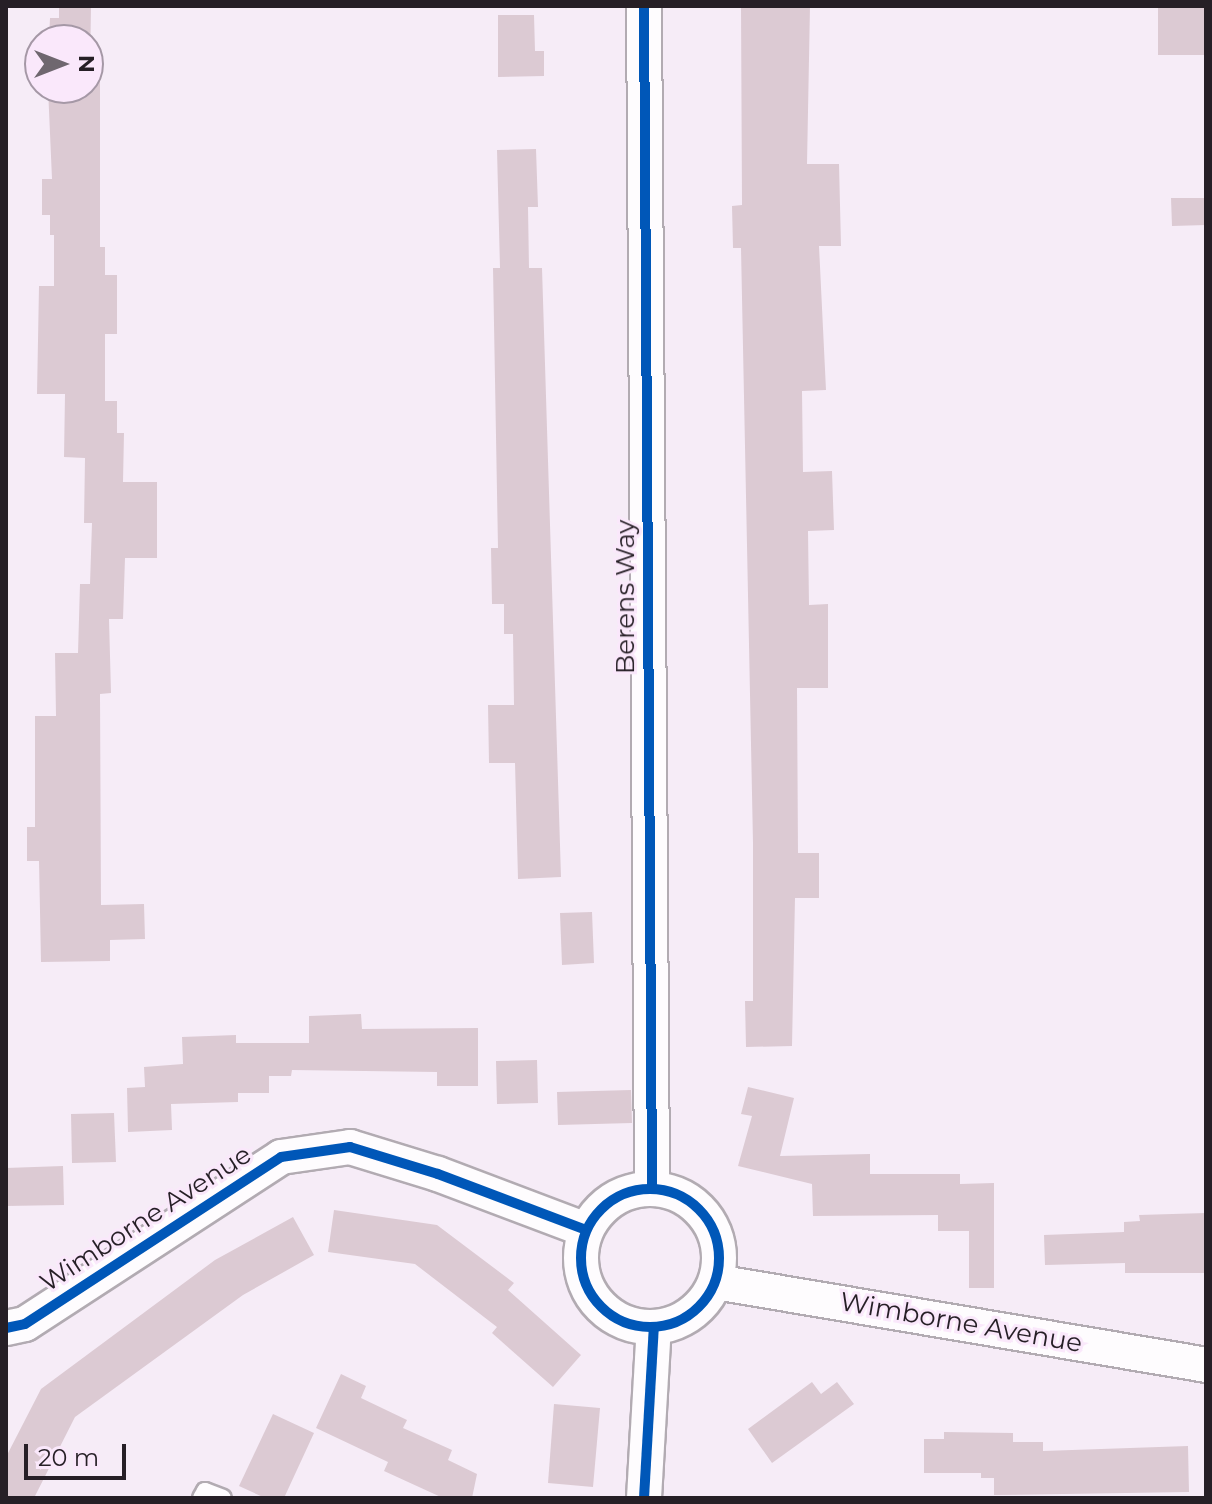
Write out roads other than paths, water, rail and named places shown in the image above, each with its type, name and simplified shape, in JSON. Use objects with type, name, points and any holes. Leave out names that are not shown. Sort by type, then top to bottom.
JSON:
[{"type":"street","name":"Berens Way","points":[[644,6],[652,1188]]},
{"type":"street","name":"Wimborne Avenue","points":[[6,1328],[25,1324],[281,1157],[350,1147],[586,1230]]},
{"type":"street","points":[[652,1188],[683,1197],[707,1218],[720,1260],[716,1282],[692,1314],[654,1327],[631,1325],[593,1298],[581,1253],[586,1230],[613,1199],[652,1188]]},
{"type":"street","name":"Wimborne Avenue","points":[[716,1282],[1206,1365]]},
{"type":"street","points":[[644,1498],[654,1327]]},
{"type":"lane","points":[[201,1498],[205,1491],[223,1498]]}]
